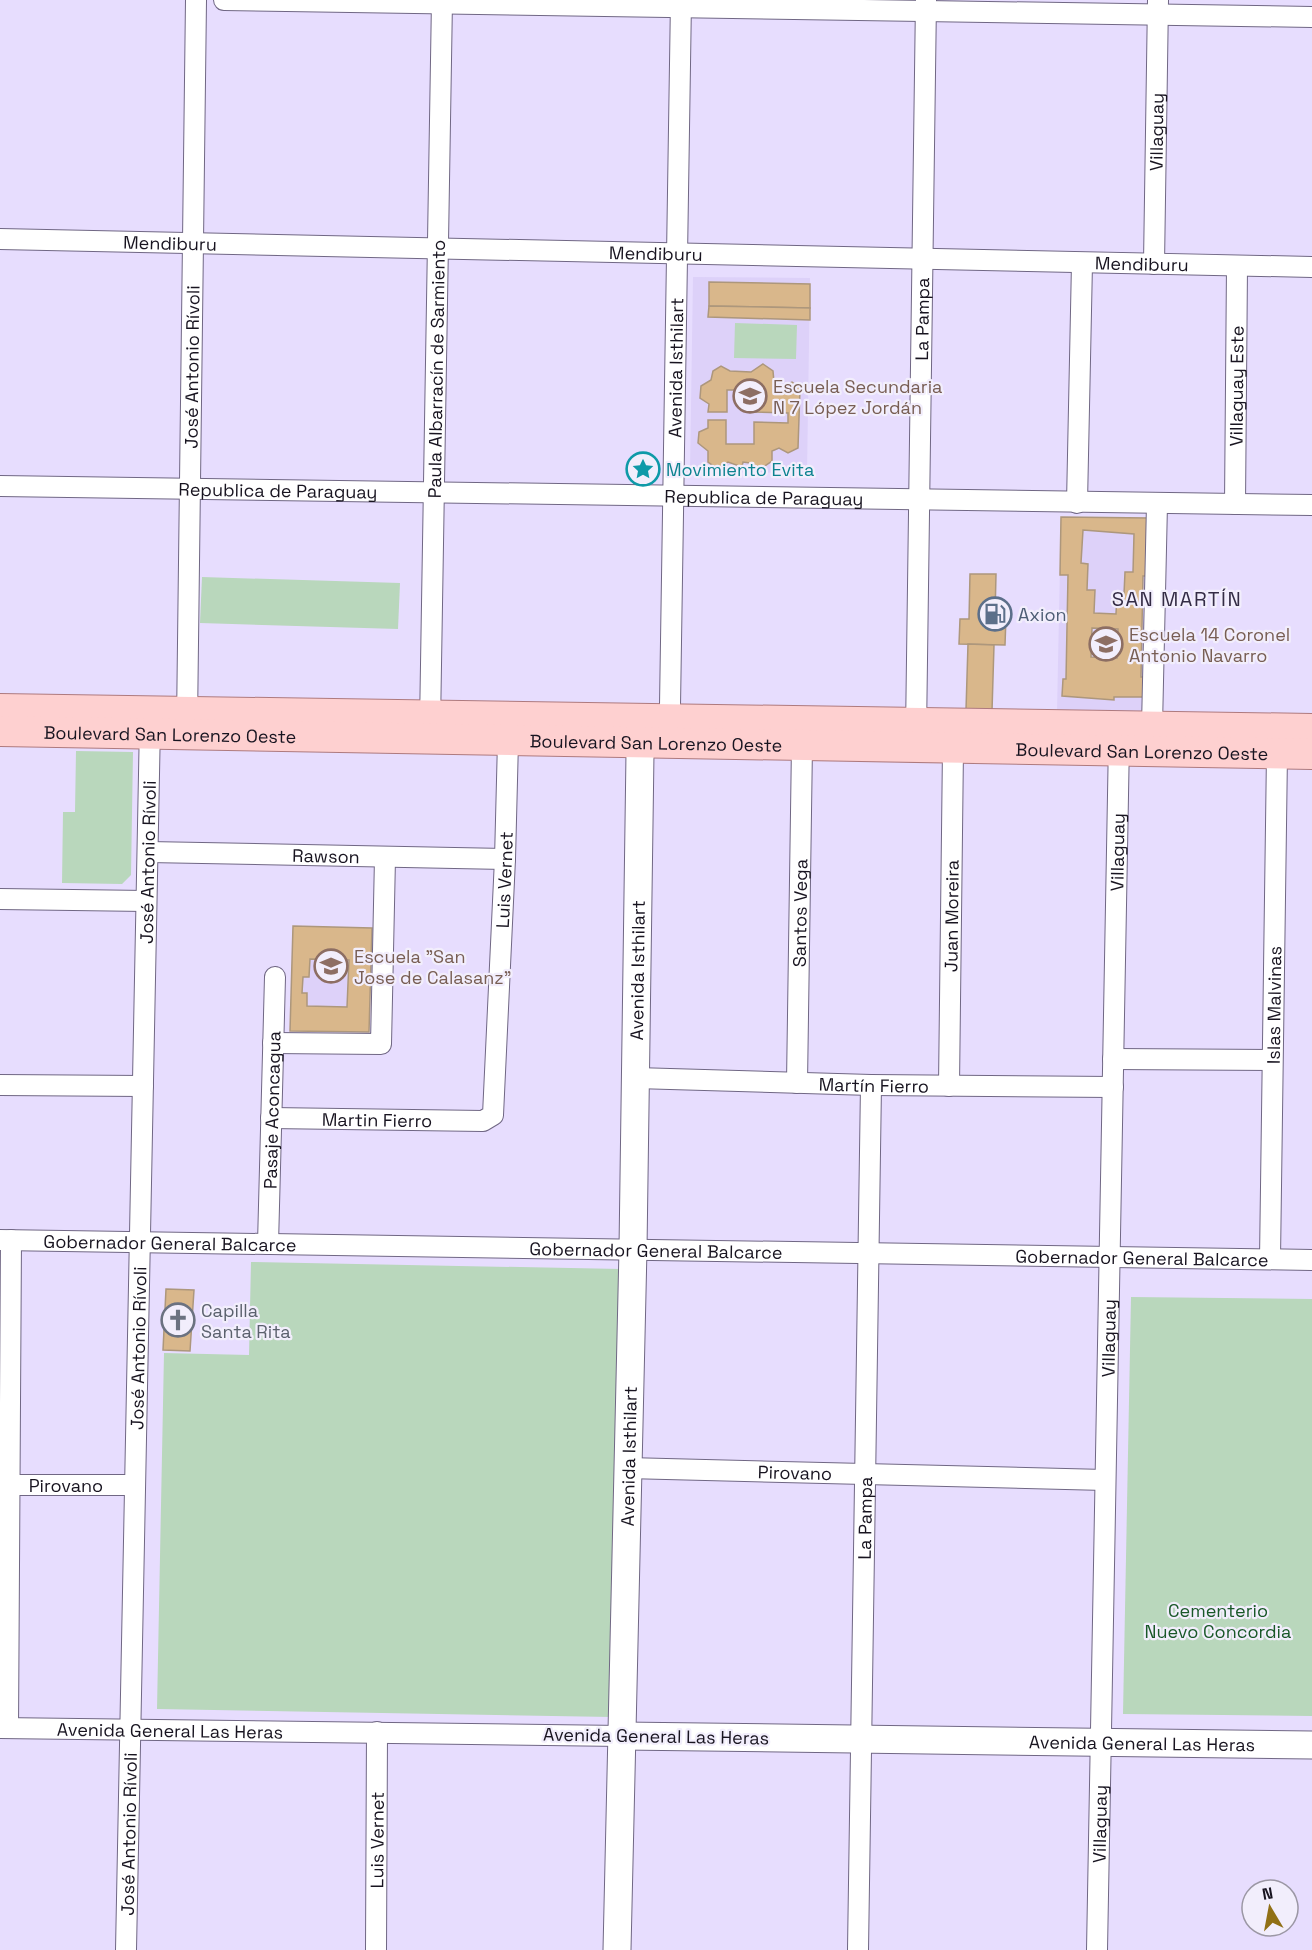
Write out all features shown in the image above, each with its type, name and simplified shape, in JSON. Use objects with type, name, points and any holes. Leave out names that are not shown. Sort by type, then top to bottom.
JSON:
[{"type":"main road","name":"Boulevard San Lorenzo Oeste","points":[[0,709],[150,723]]},
{"type":"main road","name":"Boulevard San Lorenzo Oeste","points":[[0,731],[150,723],[430,728],[666,718],[916,735],[1119,738],[1277,753],[1312,754]]},
{"type":"main road","name":"Boulevard San Lorenzo Oeste","points":[[430,728],[508,741],[646,743],[802,745],[916,735],[953,748],[1119,738],[1152,726],[1312,729]]},
{"type":"street","name":"José Antonio Rívoli","points":[[187,723],[196,0]]},
{"type":"street","points":[[224,0],[1158,8],[1312,17]]},
{"type":"street","name":"Paula Albarracín de Sarmiento","points":[[430,728],[442,1]]},
{"type":"street","name":"Avenida Isthilart","points":[[617,1950],[633,1249],[640,753],[666,718],[670,706],[681,4]]},
{"type":"street","name":"La Pampa","points":[[916,735],[926,6]]},
{"type":"street","name":"Villaguay","points":[[1154,264],[1158,8]]},
{"type":"street","name":"Mendiburu","points":[[0,239],[677,253],[922,261],[1312,267]]},
{"type":"street","points":[[1077,502],[1082,262]]},
{"type":"street","name":"Villaguay Este","points":[[1235,504],[1237,266]]},
{"type":"street","name":"Republica de Paraguay","points":[[0,486],[189,491],[1312,505]]},
{"type":"street","points":[[1152,726],[1157,504]]},
{"type":"street","name":"José Antonio Rívoli","points":[[126,1950],[132,1730],[133,1485],[150,723]]},
{"type":"street","name":"Villaguay","points":[[1097,1950],[1103,1741],[1105,1480],[1112,1257],[1119,738]]},
{"type":"street","name":"Luis Vernet","points":[[483,1121],[491,1118],[494,1112],[508,741]]},
{"type":"street","name":"Santos Vega","points":[[797,1083],[802,745]]},
{"type":"street","name":"Juan Moreira","points":[[949,1086],[953,748]]},
{"type":"street","name":"Islas Malvinas","points":[[1270,1259],[1277,753]]},
{"type":"street","name":"Rawson","points":[[148,852],[505,859]]},
{"type":"street","points":[[273,1043],[381,1044],[385,858]]},
{"type":"street","points":[[0,899],[147,901]]},
{"type":"street","name":"Pasaje Aconcagua","points":[[268,1244],[275,977]]},
{"type":"street","points":[[1113,1059],[1272,1060]]},
{"type":"street","name":"Martín Fierro","points":[[636,1078],[871,1085],[1113,1087]]},
{"type":"street","points":[[0,1085],[143,1086]]},
{"type":"street","name":"La Pampa","points":[[858,1950],[871,1085]]},
{"type":"street","name":"Martin Fierro","points":[[271,1118],[483,1121]]},
{"type":"street","points":[[4,1728],[5,1240]]},
{"type":"street","name":"Gobernador General Balcarce","points":[[5,1240],[1312,1260]]},
{"type":"street","name":"Pirovano","points":[[627,1468],[1105,1480]]},
{"type":"street","name":"Pirovano","points":[[5,1485],[133,1485]]},
{"type":"street","name":"Avenida General Las Heras","points":[[4,1728],[1312,1745]]},
{"type":"street","name":"Luis Vernet","points":[[376,1950],[377,1732]]},
{"type":"shaded area","name":"Escuela Secundaria N 7 López Jordán","points":[[693,277],[810,278],[807,473],[690,472]]},
{"type":"shaded area","name":"Escuela 14 Coronel Antonio Navarro","points":[[1061,517],[1149,518],[1152,713],[1057,712]]},
{"type":"shaded area","name":"Escuela \"San Jose de Calasanz\"","points":[[293,926],[372,928],[369,1032],[290,1031]]},
{"type":"green space","points":[[735,323],[797,325],[796,359],[734,358]]},
{"type":"green space","points":[[202,577],[400,583],[398,629],[200,623]]},
{"type":"green space","points":[[76,751],[133,752],[131,875],[122,884],[62,883],[63,812],[75,812]]},
{"type":"green space","points":[[251,1262],[621,1269],[612,1717],[157,1709],[164,1353],[249,1355]]},
{"type":"green space","name":"Cementerio Nuevo Concordia","points":[[1131,1297],[1312,1299],[1312,1716],[1123,1714]]},
{"type":"building","points":[[709,282],[810,284],[810,308],[709,306]]},
{"type":"building","points":[[709,306],[810,308],[810,320],[708,317]]},
{"type":"building","points":[[763,364],[773,371],[774,382],[781,387],[792,382],[800,388],[798,448],[788,453],[779,448],[772,451],[772,461],[759,470],[750,463],[743,462],[742,467],[728,462],[718,469],[708,462],[708,451],[698,443],[699,432],[708,428],[708,420],[726,420],[726,444],[754,444],[754,422],[788,423],[788,413],[754,412],[755,390],[727,390],[727,412],[708,412],[709,404],[700,398],[701,386],[711,380],[713,371],[721,366],[730,371],[751,372]]},
{"type":"building","points":[[1061,517],[1149,518],[1154,576],[1143,576],[1141,677],[1144,677],[1144,697],[1114,697],[1114,700],[1062,696],[1063,679],[1066,679],[1068,575],[1060,575]],"holes":[[[1083,530],[1134,534],[1133,572],[1125,572],[1124,594],[1117,594],[1116,614],[1094,613],[1095,590],[1087,590],[1088,564],[1081,563]],[[1092,628],[1118,629],[1117,658],[1091,657]]]},
{"type":"building","points":[[970,574],[996,574],[995,617],[1006,617],[1005,645],[959,644],[960,619],[969,619]]},
{"type":"building","points":[[968,644],[994,645],[992,711],[966,710]]},
{"type":"building","name":"Escuela \"San Jose de Calasanz\"","points":[[293,926],[372,928],[369,1032],[290,1031]],"holes":[[[310,959],[349,960],[347,1007],[307,1006],[307,993],[302,993],[303,977],[309,977]]]},
{"type":"building","name":"Capilla Santa Rita","points":[[166,1289],[194,1290],[190,1351],[163,1350]]},
{"type":"place","name":"Escuela Secundaria N 7 López Jordán","points":[[750,396]]},
{"type":"place","name":"Movimiento Evita","points":[[643,469]]},
{"type":"place","name":"Axion","points":[[995,614]]},
{"type":"place","name":"Escuela 14 Coronel Antonio Navarro","points":[[1106,644]]},
{"type":"place","name":"Escuela \"San Jose de Calasanz\"","points":[[331,966]]},
{"type":"place","name":"Capilla Santa Rita","points":[[178,1320]]},
{"type":"district","name":"SAN MARTÍN","points":[[1177,599]]}]
